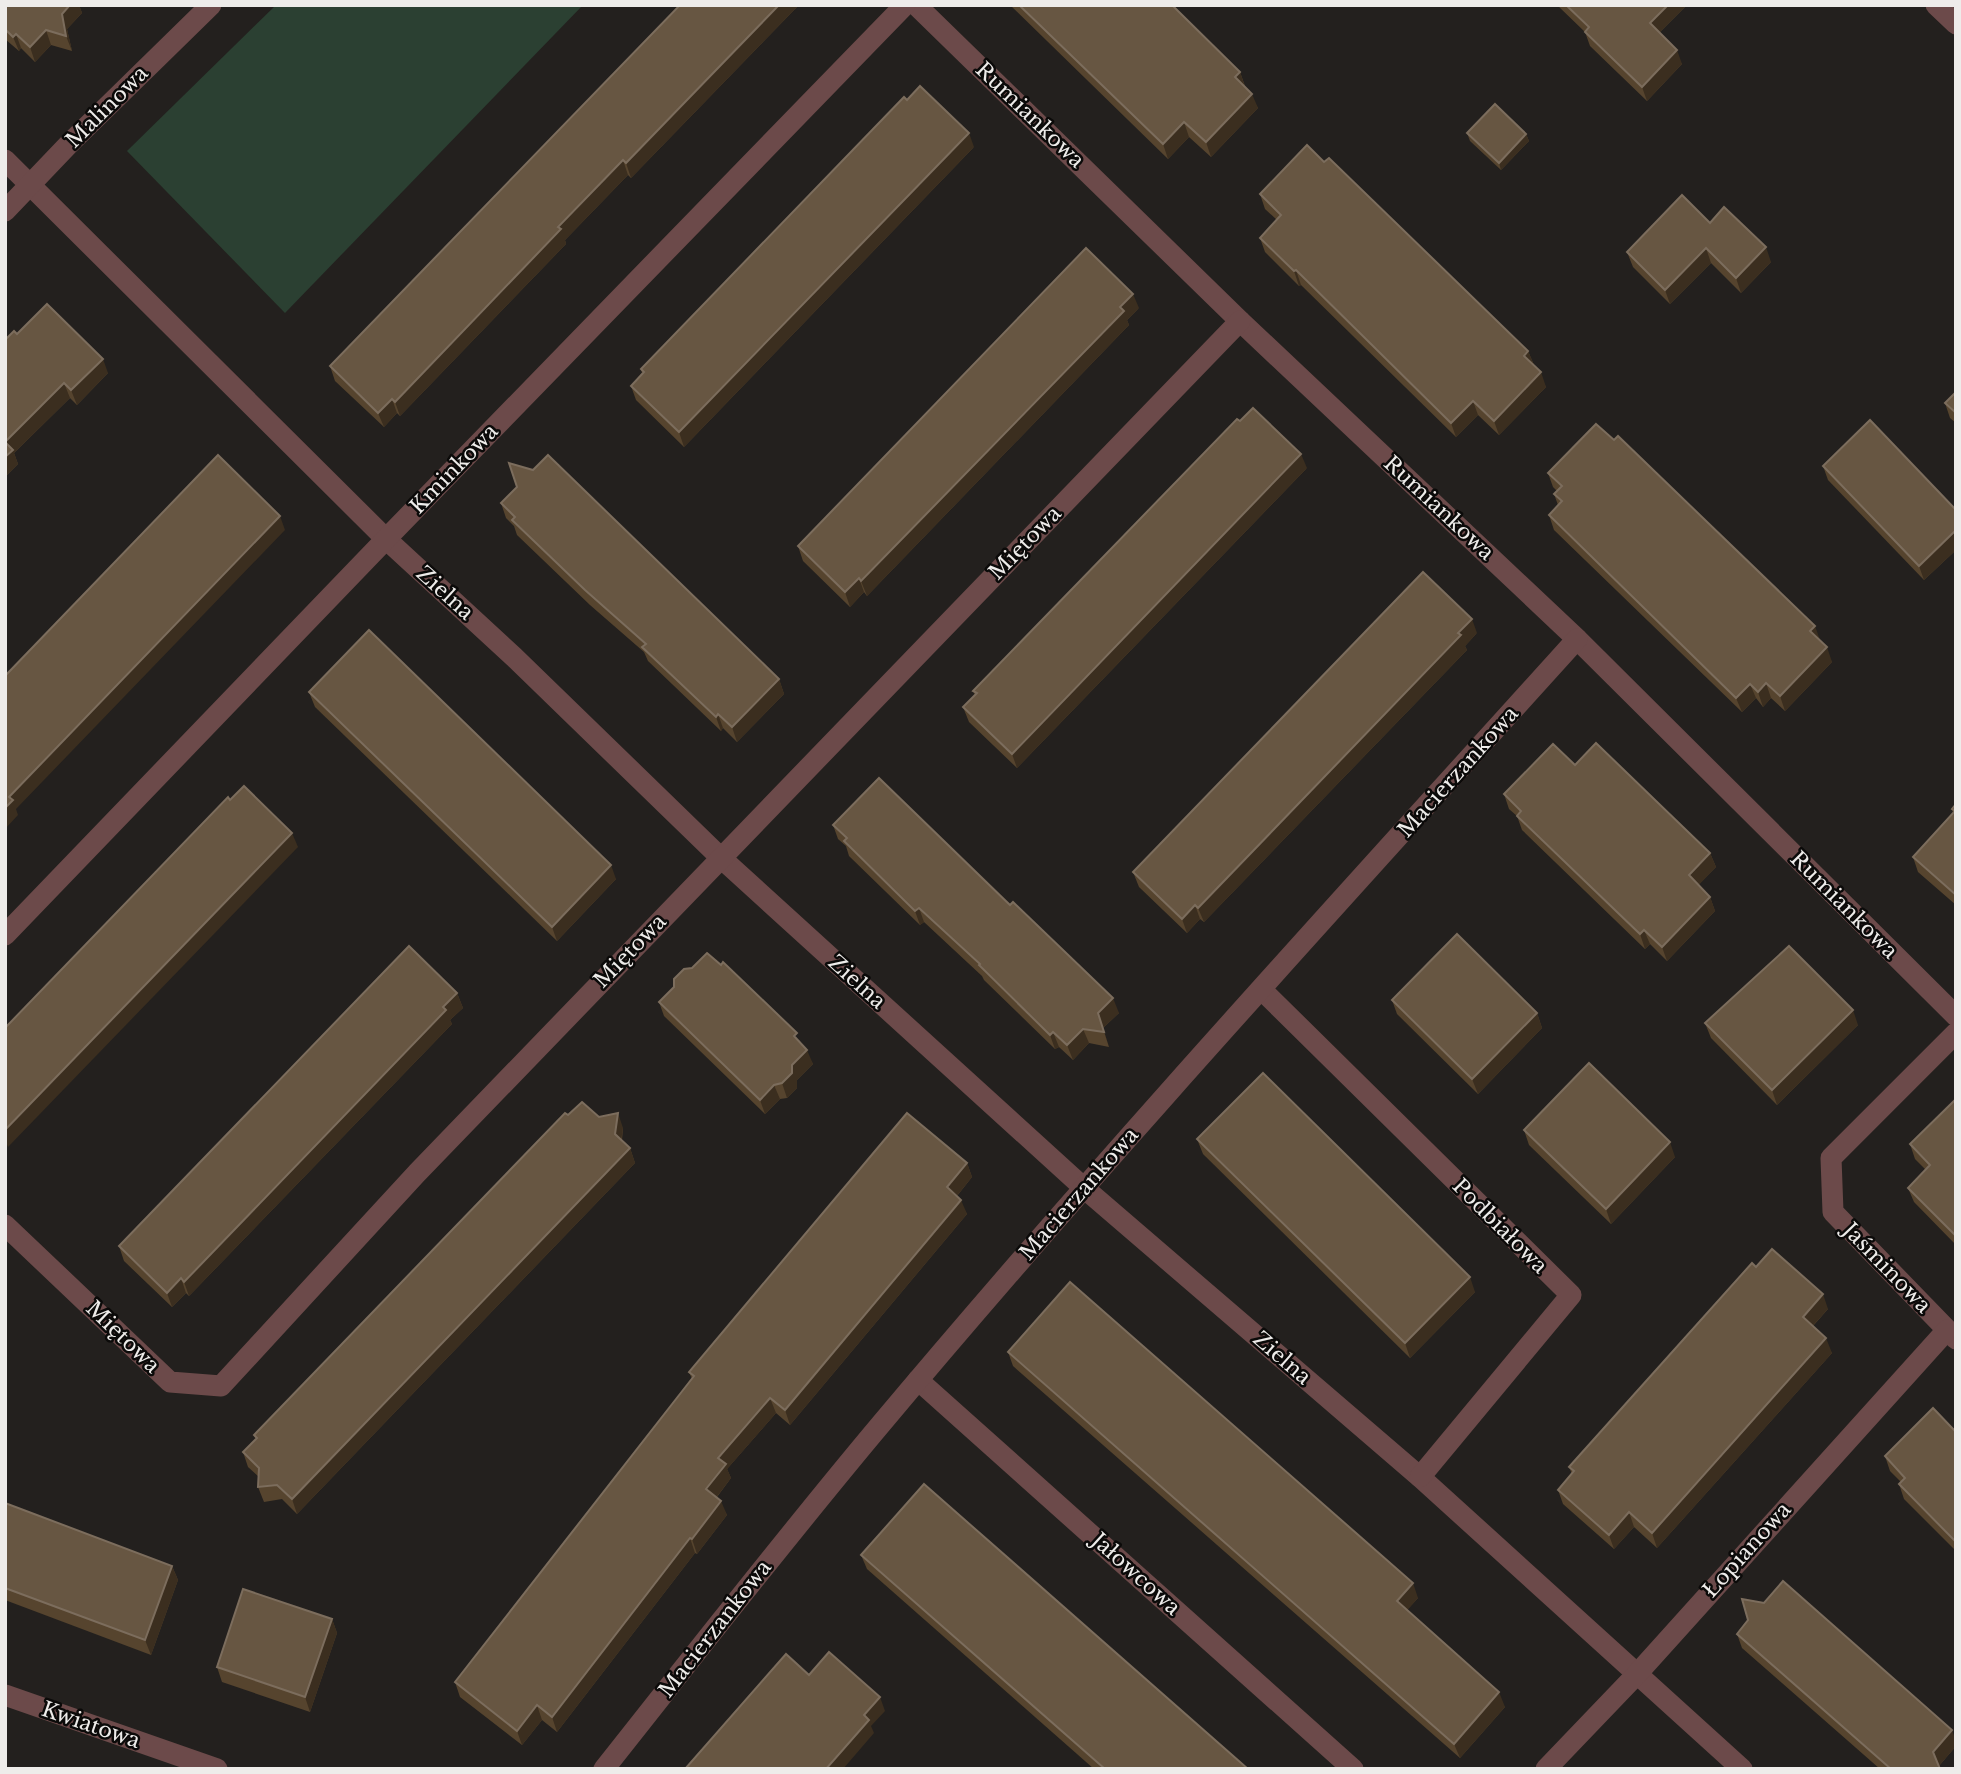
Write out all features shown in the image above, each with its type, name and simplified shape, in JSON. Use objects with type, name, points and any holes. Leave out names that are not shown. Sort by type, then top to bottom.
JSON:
[{"type":"street","name":"Malinowa","points":[[5,211],[211,5]]},
{"type":"street","name":"Kminkowa","points":[[5,935],[905,5]]},
{"type":"street","name":"Rumiankowa","points":[[916,5],[1240,321],[1577,639],[1956,1016]]},
{"type":"street","points":[[1936,5],[1956,24]]},
{"type":"street","name":"Zielna","points":[[5,160],[386,539],[514,657],[720,857],[1084,1188],[1420,1477],[1742,1769]]},
{"type":"street","name":"Miętowa","points":[[5,1225],[170,1382],[221,1386],[417,1173],[1240,321]]},
{"type":"street","name":"Macierzankowa","points":[[604,1769],[803,1518],[918,1380],[1084,1188],[1577,639]]},
{"type":"street","name":"Podbiałowa","points":[[1262,990],[1571,1295],[1420,1477]]},
{"type":"street","name":"Jaśminowa","points":[[1951,1335],[1833,1212],[1831,1158],[1956,1033]]},
{"type":"street","name":"Łopianowa","points":[[1546,1769],[1951,1335]]},
{"type":"street","name":"Jałowcowa","points":[[918,1380],[1353,1769]]},
{"type":"street","name":"Kwiatowa","points":[[5,1695],[217,1769]]},
{"type":"green space","points":[[276,5],[583,5],[285,313],[127,151]]},
{"type":"building","points":[[5,5],[70,5],[62,14],[66,36],[46,30],[30,47],[16,34],[13,37],[5,29]]},
{"type":"building","points":[[680,5],[779,5],[626,163],[623,160],[558,227],[561,229],[395,402],[392,399],[378,413],[330,366]]},
{"type":"building","points":[[1019,5],[1172,5],[1240,72],[1235,77],[1252,94],[1206,142],[1184,122],[1163,144]]},
{"type":"building","points":[[1566,5],[1668,5],[1650,23],[1677,50],[1642,87],[1585,32],[1589,27]]},
{"type":"building","points":[[920,86],[969,133],[679,432],[631,386],[644,372],[641,369],[904,97],[907,100]]},
{"type":"building","points":[[1495,104],[1526,134],[1499,163],[1467,133]]},
{"type":"building","points":[[1307,145],[1324,162],[1329,158],[1528,351],[1524,356],[1541,372],[1494,421],[1473,401],[1451,423],[1260,238],[1281,215],[1260,194]]},
{"type":"building","points":[[1682,195],[1710,223],[1724,207],[1766,247],[1736,278],[1706,248],[1665,290],[1627,252]]},
{"type":"building","points":[[1086,248],[1133,294],[1120,307],[1124,311],[861,581],[859,578],[845,592],[798,546]]},
{"type":"building","points":[[47,304],[103,359],[71,390],[64,383],[5,442],[5,340],[14,331],[17,334]]},
{"type":"building","points":[[1956,392],[1956,413],[1945,403]]},
{"type":"building","points":[[1253,408],[1301,454],[1012,754],[963,707],[977,693],[973,691],[1237,419],[1240,421]]},
{"type":"building","points":[[1870,420],[1956,510],[1956,530],[1919,566],[1823,466]]},
{"type":"building","points":[[1596,424],[1614,440],[1618,436],[1815,626],[1810,631],[1827,647],[1780,696],[1766,683],[1758,692],[1750,684],[1736,698],[1549,515],[1562,501],[1554,494],[1562,486],[1548,473]]},
{"type":"building","points":[[5,442],[13,450],[5,457]]},
{"type":"building","points":[[218,455],[280,516],[9,797],[13,800],[5,808],[5,676]]},
{"type":"building","points":[[548,455],[779,679],[732,727],[718,714],[716,717],[642,647],[646,644],[512,520],[515,517],[501,503],[517,487],[509,463],[533,470]]},
{"type":"building","points":[[1423,572],[1472,619],[1458,633],[1461,635],[1198,908],[1195,905],[1182,919],[1133,872]]},
{"type":"building","points":[[369,630],[611,865],[552,927],[309,692]]},
{"type":"building","points":[[1596,743],[1710,853],[1689,875],[1710,897],[1662,947],[1644,930],[1640,934],[1517,816],[1521,811],[1504,794],[1553,744],[1575,765]]},
{"type":"building","points":[[879,778],[1010,905],[1013,902],[1113,998],[1098,1013],[1104,1032],[1083,1029],[1067,1045],[1053,1032],[1050,1035],[980,964],[919,908],[915,911],[844,841],[847,838],[833,825]]},
{"type":"building","points":[[244,786],[292,833],[5,1130],[5,1028],[228,797],[230,800]]},
{"type":"building","points":[[1956,804],[1956,895],[1913,857],[1955,811],[1952,809]]},
{"type":"building","points":[[1457,934],[1537,1013],[1472,1079],[1392,1000]]},
{"type":"building","points":[[409,946],[457,993],[443,1007],[446,1010],[184,1282],[181,1278],[167,1293],[119,1246]]},
{"type":"building","points":[[1789,946],[1853,1010],[1772,1090],[1705,1023]]},
{"type":"building","points":[[707,953],[721,965],[723,962],[797,1033],[794,1036],[807,1050],[792,1065],[792,1073],[782,1083],[774,1085],[760,1100],[659,1002],[674,987],[674,979],[684,969],[692,968]]},
{"type":"building","points":[[1589,1063],[1670,1142],[1606,1209],[1524,1130]]},
{"type":"building","points":[[1263,1073],[1470,1277],[1405,1343],[1197,1139]]},
{"type":"building","points":[[1956,1099],[1956,1236],[1908,1188],[1930,1165],[1910,1144]]},
{"type":"building","points":[[582,1102],[599,1117],[618,1113],[615,1134],[630,1148],[292,1499],[277,1485],[258,1487],[259,1468],[243,1452],[257,1438],[254,1435],[565,1113],[568,1115]]},
{"type":"building","points":[[907,1113],[967,1163],[947,1187],[961,1200],[785,1410],[770,1398],[718,1458],[726,1464],[706,1489],[721,1501],[552,1717],[537,1705],[517,1731],[455,1682],[694,1376],[689,1372]]},
{"type":"building","points":[[1772,1249],[1823,1294],[1803,1317],[1826,1338],[1652,1533],[1629,1512],[1609,1535],[1558,1490],[1574,1471],[1569,1467],[1752,1263],[1756,1267]]},
{"type":"building","points":[[1070,1282],[1413,1583],[1397,1601],[1499,1692],[1454,1744],[1008,1352]]},
{"type":"building","points":[[1933,1408],[1954,1430],[1956,1428],[1956,1542],[1899,1484],[1905,1478],[1885,1456]]},
{"type":"building","points":[[924,1484],[1248,1769],[1105,1769],[861,1555]]},
{"type":"building","points":[[5,1503],[172,1566],[145,1640],[5,1588]]},
{"type":"building","points":[[1783,1581],[1952,1730],[1933,1752],[1940,1769],[1891,1769],[1737,1634],[1748,1620],[1742,1599],[1764,1603]]},
{"type":"building","points":[[243,1589],[332,1619],[305,1697],[217,1667]]},
{"type":"building","points":[[829,1652],[880,1697],[864,1715],[869,1720],[826,1769],[685,1769],[786,1654],[809,1675]]}]
